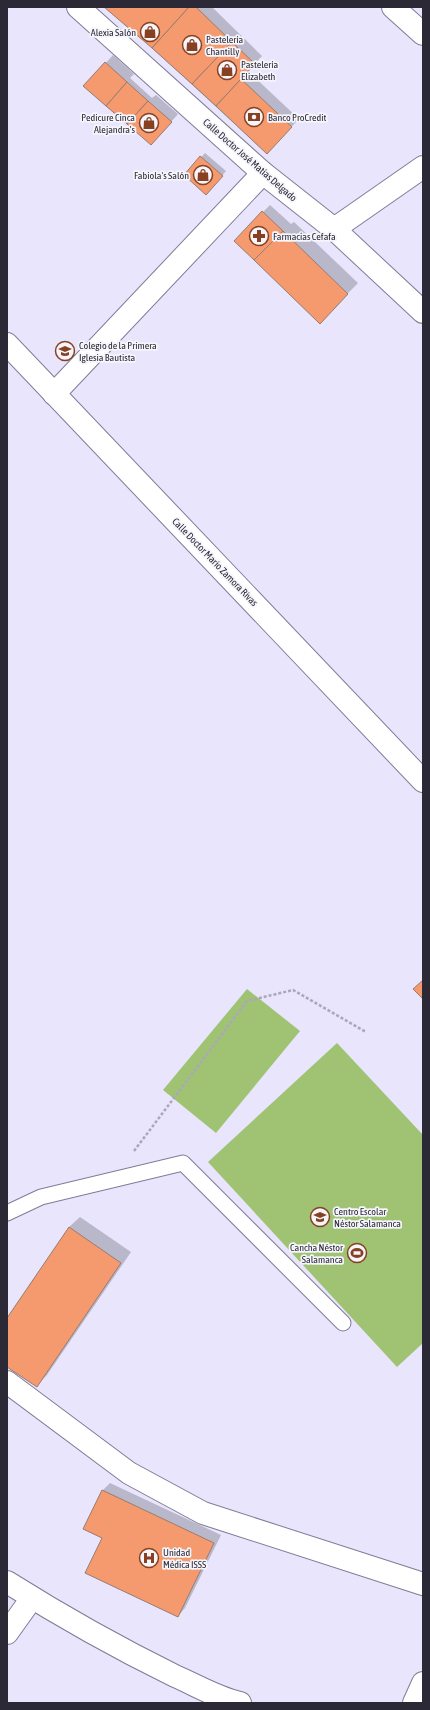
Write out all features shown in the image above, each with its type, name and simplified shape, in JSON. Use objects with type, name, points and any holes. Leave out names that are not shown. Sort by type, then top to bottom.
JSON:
[{"type":"street","name":"Calle Doctor José Matías Delgado","points":[[78,7],[263,173],[334,228],[423,312]]},
{"type":"street","points":[[393,7],[423,34]]},
{"type":"street","points":[[334,228],[423,167]]},
{"type":"street","points":[[54,394],[263,173]]},
{"type":"street","name":"Calle Doctor Mario Zamora Rivas","points":[[7,344],[423,781]]},
{"type":"street","points":[[7,1382],[129,1473],[203,1513],[423,1584]]},
{"type":"street","points":[[7,1582],[32,1598],[156,1666],[199,1687],[240,1703]]},
{"type":"street","points":[[7,1633],[32,1598]]},
{"type":"street","points":[[414,1703],[423,1683]]},
{"type":"lane","points":[[7,1213],[41,1197],[183,1163],[343,1323]]},
{"type":"path","points":[[112,1180],[247,1001],[293,990],[366,1032]]},
{"type":"green space","points":[[247,989],[300,1031],[216,1133],[163,1090]]},
{"type":"green space","name":"Cancha Néstor Salamanca","points":[[337,1043],[423,1135],[423,1343],[397,1367],[208,1162]]},
{"type":"building","points":[[104,7],[189,7],[152,48]]},
{"type":"building","name":"Pastelería Chantilly","points":[[189,7],[196,7],[232,42],[192,84],[152,48]]},
{"type":"building","name":"Pastelería Elizabeth","points":[[232,42],[255,64],[216,106],[192,84]]},
{"type":"building","points":[[105,62],[127,82],[106,106],[83,86]]},
{"type":"building","name":"Banco ProCredit","points":[[241,79],[292,127],[267,154],[216,106]]},
{"type":"building","points":[[127,82],[148,101],[127,124],[106,106]]},
{"type":"building","name":"Pedicure Cinca Alejandra's","points":[[148,101],[172,122],[151,145],[127,124]]},
{"type":"building","name":"Fabiola's Salón","points":[[200,156],[223,176],[206,195],[184,175]]},
{"type":"building","name":"Farmacias Cefafa","points":[[262,211],[283,231],[254,260],[234,241]]},
{"type":"building","points":[[283,231],[348,294],[320,324],[254,260]]},
{"type":"building","points":[[423,980],[423,999],[413,989]]},
{"type":"building","points":[[69,1227],[121,1263],[37,1387],[7,1367],[7,1318]]},
{"type":"building","name":"Unidad Médica ISSS","points":[[102,1490],[214,1543],[178,1617],[85,1573],[102,1538],[83,1529]]},
{"type":"place","name":"Alexia Salón","points":[[150,32]]},
{"type":"place","name":"Pastelería Chantilly","points":[[192,45]]},
{"type":"place","name":"Pastelería Elizabeth","points":[[227,70]]},
{"type":"place","name":"Banco ProCredit","points":[[254,117]]},
{"type":"place","name":"Pedicure Cinca Alejandra's","points":[[149,123]]},
{"type":"place","name":"Fabiola's Salón","points":[[203,175]]},
{"type":"place","name":"Farmacias Cefafa","points":[[259,236]]},
{"type":"place","name":"Colegio de la Primera Iglesia Bautista","points":[[65,351]]},
{"type":"place","name":"Centro Escolar Néstor Salamanca","points":[[320,1217]]},
{"type":"place","name":"Cancha Néstor Salamanca","points":[[357,1253]]},
{"type":"place","name":"Unidad Médica ISSS","points":[[149,1558]]}]
